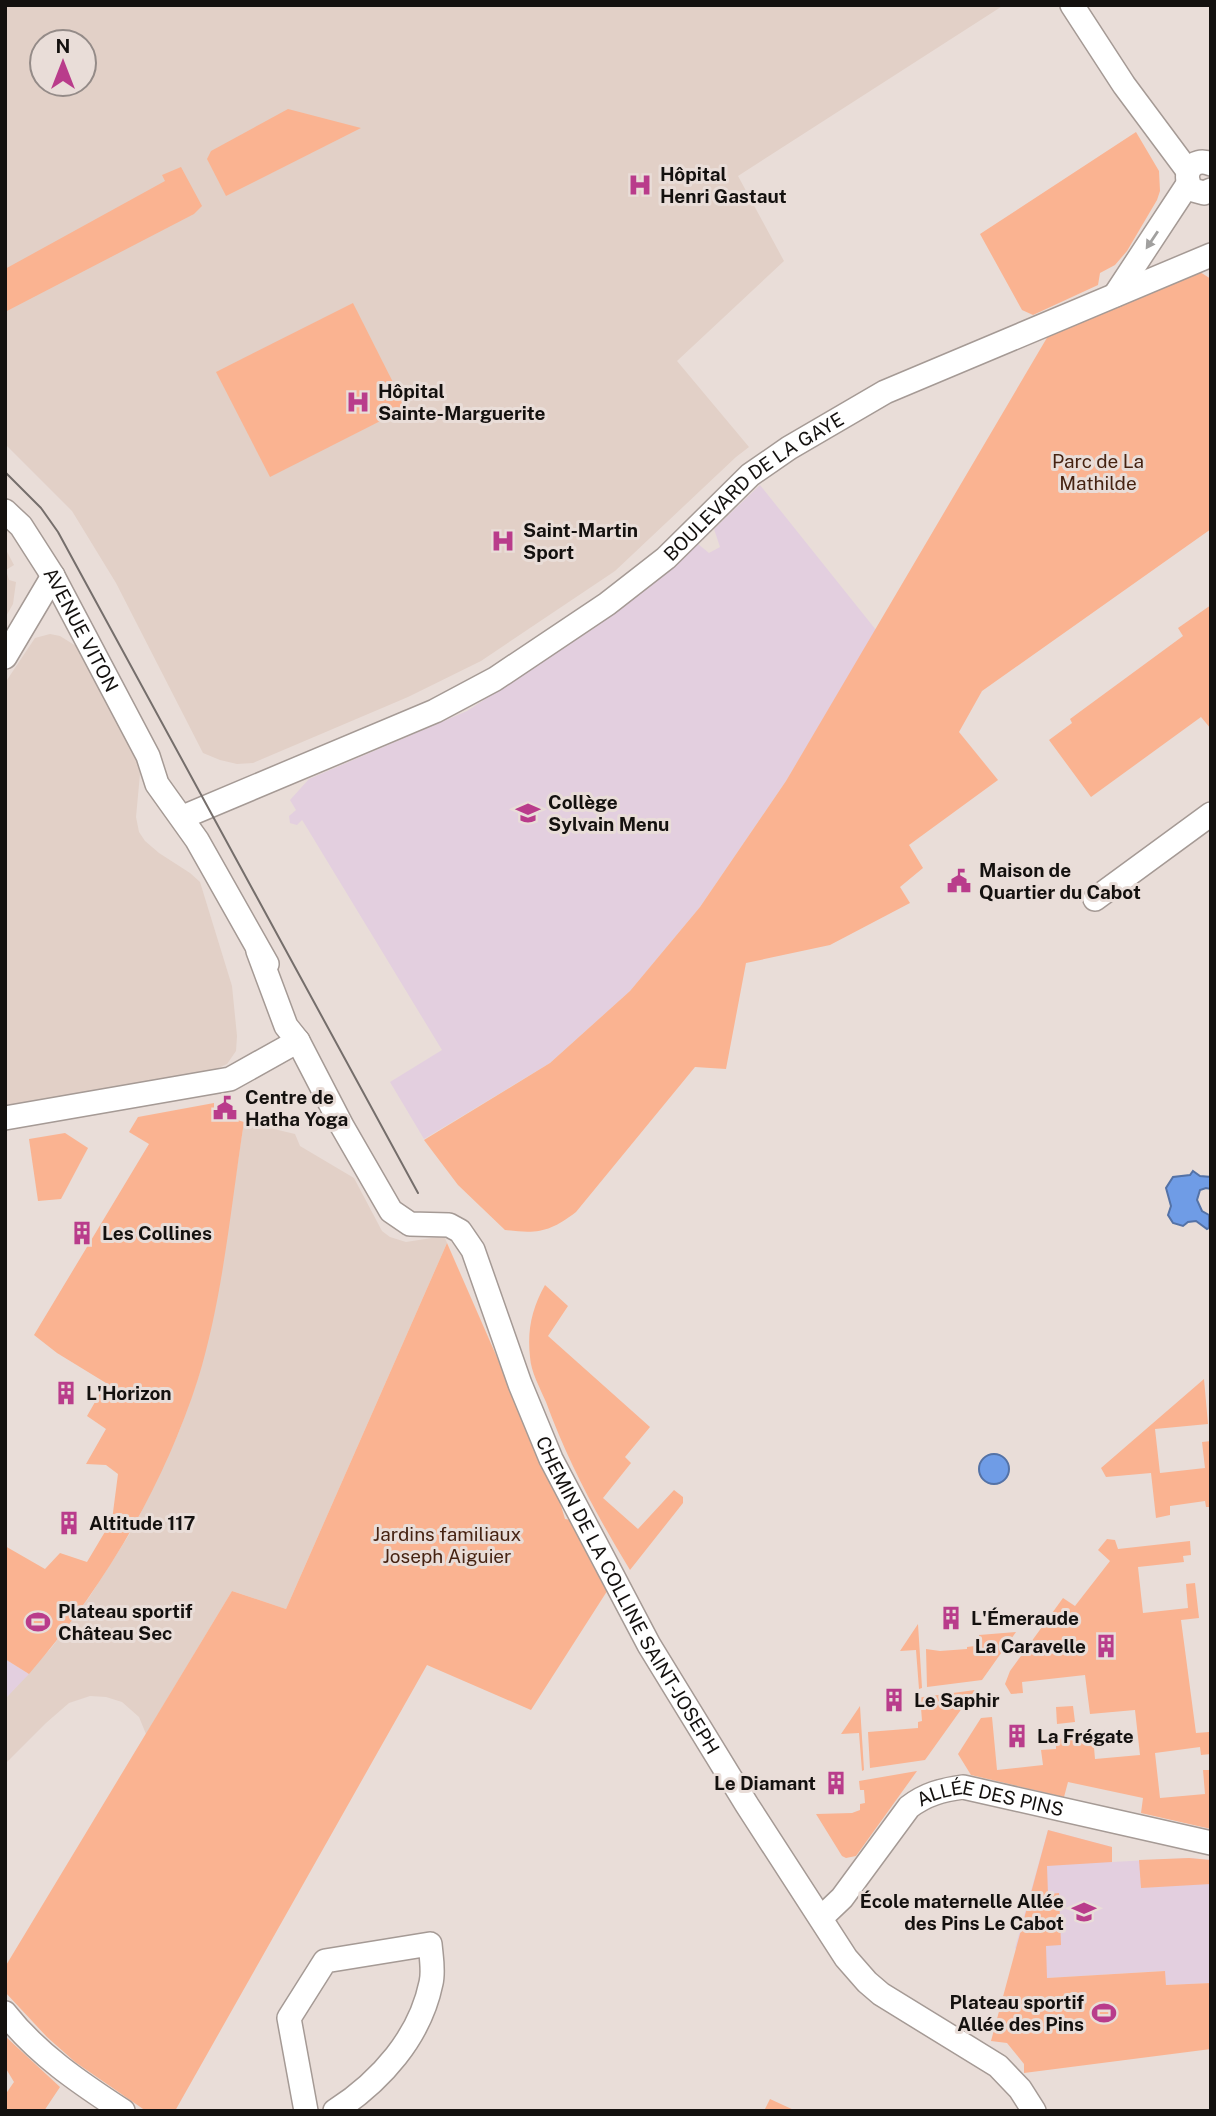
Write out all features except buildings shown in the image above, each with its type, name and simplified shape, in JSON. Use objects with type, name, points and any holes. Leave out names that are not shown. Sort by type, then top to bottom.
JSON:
[{"type":"street","points":[[1072,5],[1124,86],[1203,177],[1115,295]]},
{"type":"street","name":"BOULEVARD DE LA GAYE","points":[[183,817],[435,711],[495,679],[558,638],[666,558],[750,475],[789,448],[885,392],[1211,255]]},
{"type":"street","name":"AVENUE VITON","points":[[5,511],[21,526],[53,576],[148,756],[160,766],[183,817],[258,951]]},
{"type":"street","points":[[5,657],[53,576]]},
{"type":"street","points":[[1095,899],[1211,814]]},
{"type":"street","name":"CHEMIN DE LA COLLINE SAINT-JOSEPH","points":[[258,951],[300,1019],[299,1041],[342,1126],[391,1211],[410,1224],[449,1225],[460,1231],[472,1250],[520,1384],[551,1459],[649,1645],[747,1805],[846,1958],[881,1994],[998,2066],[1020,2089],[1034,2111]]},
{"type":"street","points":[[5,1118],[230,1079],[299,1041]]},
{"type":"street","name":"ALLÉE DES PINS","points":[[821,1918],[842,1898],[909,1807],[924,1796],[944,1790],[963,1787],[1211,1843]]},
{"type":"street","points":[[306,2111],[289,2018],[325,1961],[430,1944],[432,1980],[419,2021],[397,2056],[358,2096],[335,2111]]},
{"type":"street","points":[[5,2013],[45,2055],[73,2078],[123,2111]]},
{"type":"shaded area","name":"Hôpital Sainte-Marguerite","points":[[5,5],[1004,5],[738,176],[784,261],[677,361],[749,447],[615,571],[481,661],[408,697],[253,763],[237,764],[220,760],[203,753],[116,583],[72,511],[5,444]]},
{"type":"shaded area","name":"Collège Sylvain Menu","points":[[760,485],[876,630],[786,781],[700,907],[630,991],[550,1063],[424,1139],[390,1082],[442,1050],[302,820],[297,825],[290,823],[289,816],[296,810],[290,800],[309,779],[467,711],[593,629],[652,585],[698,544],[709,553],[720,547],[714,529]]},
{"type":"shaded area","points":[[5,548],[14,565],[6,570],[9,580],[16,582],[13,604],[5,618]]},
{"type":"shaded area","points":[[50,634],[60,636],[76,646],[138,760],[140,774],[136,817],[139,832],[159,853],[200,882],[232,986],[236,1051],[227,1064],[214,1070],[5,1107],[5,683],[35,638]]},
{"type":"shaded area","points":[[244,1122],[295,1134],[300,1146],[354,1178],[382,1231],[390,1237],[406,1242],[438,1237],[445,1238],[447,1243],[286,1609],[232,1591],[146,1734],[139,1717],[122,1702],[90,1696],[69,1703],[5,1764],[5,1699],[52,1647],[90,1596],[134,1527],[178,1434],[198,1378],[215,1308]]},
{"type":"shaded area","points":[[5,1659],[29,1674],[5,1699]]},
{"type":"shaded area","name":"École maternelle Allée des Pins Le Cabot","points":[[1048,1830],[1112,1847],[1112,1862],[1189,1858],[1211,1860],[1211,1983],[1166,1985],[1164,1971],[1047,1978],[1015,1948]]},
{"type":"green space","points":[[288,109],[361,128],[226,196],[207,159],[211,151]]},
{"type":"green space","points":[[1136,132],[1159,171],[1160,191],[1127,251],[1115,265],[1100,273],[1098,285],[1033,315],[1022,310],[980,234]]},
{"type":"green space","points":[[181,167],[202,206],[194,214],[5,312],[5,269],[165,181],[162,175]]},
{"type":"green space","name":"Parc de La Mathilde","points":[[1200,272],[1211,279],[1211,529],[982,691],[959,732],[998,780],[909,845],[923,868],[900,887],[910,903],[830,945],[746,963],[726,1069],[695,1067],[576,1212],[567,1219],[543,1230],[505,1230],[458,1185],[424,1140],[550,1063],[630,991],[700,907],[786,781],[1048,336]]},
{"type":"green space","points":[[353,303],[406,408],[270,477],[216,372]]},
{"type":"green space","points":[[1211,605],[1211,729],[1201,717],[1091,797],[1049,740],[1072,723],[1070,719],[1183,636],[1178,628]]},
{"type":"green space","points":[[214,1103],[214,1113],[244,1122],[226,1251],[207,1348],[198,1379],[167,1459],[128,1535],[82,1607],[29,1674],[5,1659],[5,1546],[45,1569],[60,1553],[87,1562],[112,1520],[118,1474],[106,1465],[86,1464],[106,1429],[87,1416],[106,1383],[57,1353],[34,1335],[149,1144],[129,1132],[138,1117]]},
{"type":"green space","points":[[65,1133],[88,1148],[61,1199],[38,1201],[29,1139]]},
{"type":"green space","name":"Jardins familiaux Joseph Aiguier","points":[[447,1243],[559,1499],[565,1519],[571,1520],[611,1585],[531,1710],[427,1665],[175,2111],[146,2111],[75,2062],[47,2037],[5,1992],[5,1967],[232,1591],[286,1609]]},
{"type":"green space","points":[[545,1285],[568,1306],[548,1336],[650,1427],[625,1457],[631,1463],[603,1498],[638,1529],[674,1490],[683,1497],[683,1503],[630,1570],[574,1467],[532,1368],[530,1328]]},
{"type":"green space","points":[[1204,1379],[1208,1424],[1155,1429],[1160,1473],[1205,1468],[1202,1442],[1211,1441],[1211,1507],[1206,1507],[1205,1501],[1170,1506],[1170,1515],[1156,1518],[1151,1473],[1106,1477],[1101,1468]]},
{"type":"green space","points":[[1107,1539],[1115,1540],[1118,1549],[1190,1541],[1191,1555],[1183,1556],[1184,1562],[1138,1567],[1143,1613],[1188,1608],[1186,1584],[1195,1583],[1199,1618],[1181,1620],[1196,1733],[1209,1732],[1211,1754],[1201,1755],[1200,1747],[1155,1753],[1160,1798],[1205,1794],[1203,1770],[1211,1770],[1211,1829],[1141,1813],[1143,1798],[1068,1782],[1064,1797],[971,1775],[958,1754],[981,1718],[992,1717],[997,1770],[1043,1765],[1041,1750],[1056,1749],[1056,1739],[1093,1736],[1095,1759],[1140,1755],[1135,1710],[1090,1714],[1085,1675],[1022,1682],[1023,1693],[1011,1694],[1005,1684],[1010,1671],[1063,1598],[1075,1606],[1110,1561],[1098,1550]]},
{"type":"green space","points":[[918,1624],[922,1688],[919,1689],[916,1650],[900,1651]]},
{"type":"green space","points":[[1016,1632],[982,1680],[927,1687],[926,1649],[967,1649],[975,1646],[975,1640],[980,1639],[979,1635]]},
{"type":"green space","points":[[975,1690],[925,1760],[870,1768],[868,1732],[918,1728],[918,1722],[922,1721],[921,1708],[917,1708],[916,1698]]},
{"type":"green space","points":[[860,1706],[862,1771],[859,1733],[841,1734]]},
{"type":"green space","points":[[1073,1706],[1075,1722],[1057,1724],[1056,1707]]},
{"type":"green space","points":[[917,1771],[856,1856],[842,1856],[816,1814],[852,1813],[860,1810],[860,1804],[865,1803],[864,1790],[860,1790],[859,1781]]},
{"type":"green space","name":"Plateau sportif Allée des Pins","points":[[1048,1830],[1112,1847],[1112,1862],[1047,1866],[1048,1894],[1059,1893],[1061,1945],[1046,1946],[1047,1978],[1165,1971],[1166,1985],[1211,1983],[1211,2049],[1024,2073],[1024,2064],[1007,2043],[991,2041]]},
{"type":"green space","points":[[1139,1860],[1211,1860],[1211,1884],[1141,1888]]},
{"type":"green space","points":[[5,2036],[60,2087],[44,2111],[5,2111],[5,2095],[14,2082],[5,2067]]},
{"type":"green space","points":[[770,2099],[796,2111],[764,2111]]},
{"type":"water","points":[[1193,1171],[1200,1176],[1211,1177],[1211,1189],[1200,1190],[1197,1200],[1202,1211],[1209,1215],[1207,1229],[1196,1221],[1183,1226],[1173,1223],[1168,1215],[1171,1206],[1166,1188],[1173,1177],[1190,1175]]},
{"type":"water","points":[[994,1454],[1005,1458],[1009,1469],[1005,1480],[994,1484],[983,1480],[979,1469],[983,1458]]},
{"type":"tram line","points":[[5,472],[41,508],[58,532],[418,1193]]},
{"type":"place","name":"Hôpital Henri Gastaut","points":[[640,185]]},
{"type":"place","name":"Hôpital Sainte-Marguerite","points":[[358,402]]},
{"type":"place","name":"Saint-Martin Sport","points":[[503,541]]},
{"type":"place","name":"Collège Sylvain Menu","points":[[528,813]]},
{"type":"place","name":"Maison de Quartier du Cabot","points":[[959,881]]},
{"type":"place","name":"Centre de Hatha Yoga","points":[[225,1108]]},
{"type":"place","name":"Les Collines","points":[[82,1233]]},
{"type":"place","name":"L'Horizon","points":[[66,1393]]},
{"type":"place","name":"Altitude 117","points":[[69,1523]]},
{"type":"place","name":"L'Émeraude","points":[[951,1618]]},
{"type":"place","name":"Plateau sportif Château Sec","points":[[38,1622]]},
{"type":"place","name":"La Caravelle","points":[[1106,1646]]},
{"type":"place","name":"Le Saphir","points":[[894,1700]]},
{"type":"place","name":"La Frégate","points":[[1017,1736]]},
{"type":"place","name":"Le Diamant","points":[[836,1783]]},
{"type":"place","name":"École maternelle Allée des Pins Le Cabot","points":[[1084,1912]]},
{"type":"place","name":"Plateau sportif Allée des Pins","points":[[1104,2013]]}]
